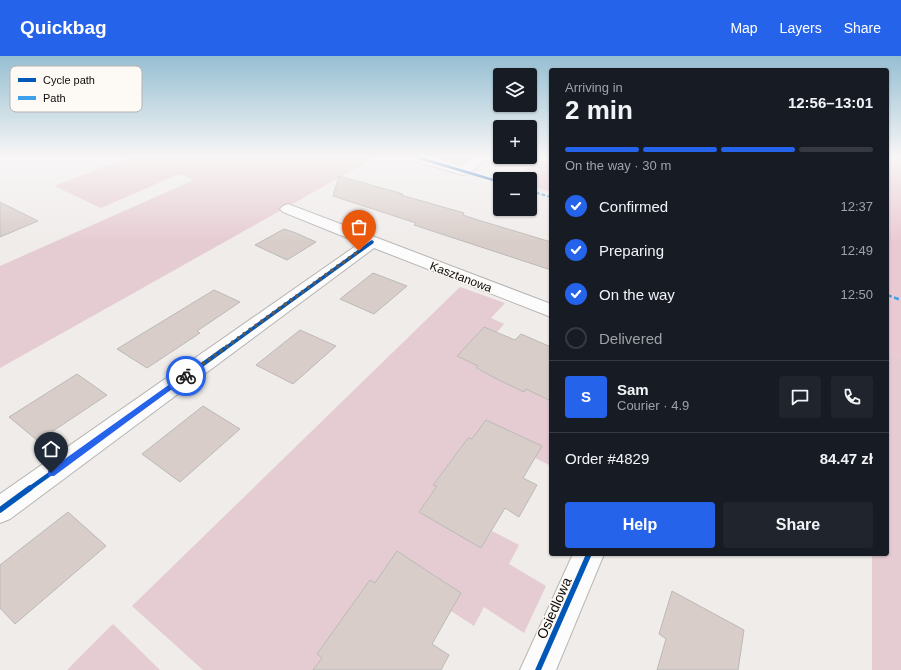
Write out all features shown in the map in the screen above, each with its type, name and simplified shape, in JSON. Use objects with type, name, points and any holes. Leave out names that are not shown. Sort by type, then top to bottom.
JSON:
[{"type":"street","name":"Kasztanowa","points":[[288,209],[549,310]]},
{"type":"street","points":[[0,510],[372,242]]},
{"type":"street","name":"Osiedlowa","points":[[538,670],[588,556]]},
{"type":"shaded area","points":[[55,186],[152,186],[101,208]]},
{"type":"shaded area","points":[[181,186],[325,186],[0,368],[0,266]]},
{"type":"shaded area","points":[[537,186],[549,186],[549,191],[537,188]]},
{"type":"shaded area","points":[[889,186],[901,186],[901,357],[889,352]]},
{"type":"shaded area","points":[[460,287],[505,303],[491,318],[504,324],[497,332],[484,327],[457,356],[478,366],[476,369],[524,391],[526,389],[549,400],[549,465],[535,458],[542,446],[486,420],[472,439],[468,438],[433,484],[437,486],[419,512],[481,548],[492,531],[519,545],[509,564],[546,586],[524,633],[484,607],[474,626],[451,611],[461,593],[397,551],[375,583],[370,580],[317,654],[322,658],[313,670],[203,670],[132,606]]},
{"type":"shaded area","points":[[889,352],[901,357],[901,670],[872,670],[872,556],[889,556]]},
{"type":"shaded area","points":[[113,624],[160,670],[67,670]]},
{"type":"building","points":[[336,186],[373,186],[464,213],[463,215],[549,241],[549,269],[414,225],[416,223],[333,196]]},
{"type":"building","points":[[0,202],[38,221],[0,237]]},
{"type":"building","points":[[284,229],[316,242],[287,260],[255,245]]},
{"type":"building","points":[[373,273],[407,286],[374,314],[340,299]]},
{"type":"building","points":[[214,290],[240,302],[197,331],[200,333],[147,368],[117,349]]},
{"type":"building","points":[[484,327],[515,340],[521,334],[549,346],[549,400],[526,389],[524,392],[476,368],[478,366],[457,356]]},
{"type":"building","points":[[300,330],[336,346],[293,384],[256,365]]},
{"type":"building","points":[[77,374],[107,395],[38,441],[9,417]]},
{"type":"building","points":[[203,406],[240,429],[180,482],[142,454]]},
{"type":"building","points":[[486,420],[542,446],[523,478],[537,485],[519,517],[505,508],[481,548],[419,512],[437,486],[433,485],[468,438],[472,439]]},
{"type":"building","points":[[68,512],[106,546],[15,624],[0,608],[0,565]]},
{"type":"building","points":[[397,551],[461,593],[432,644],[449,655],[441,670],[313,670],[322,658],[317,654],[370,580],[375,583]]},
{"type":"building","points":[[672,591],[744,630],[738,670],[657,670],[666,639],[659,634]]},
{"type":"marked path","points":[[537,193],[549,196]]},
{"type":"marked path","points":[[889,296],[901,300]]},
{"type":"cycle path","points":[[0,510],[372,242]]},
{"type":"cycle path","points":[[538,670],[588,556]]},
{"type":"way so far","points":[[186,376],[359,251]]},
{"type":"route","points":[[51,473],[186,376]]}]
